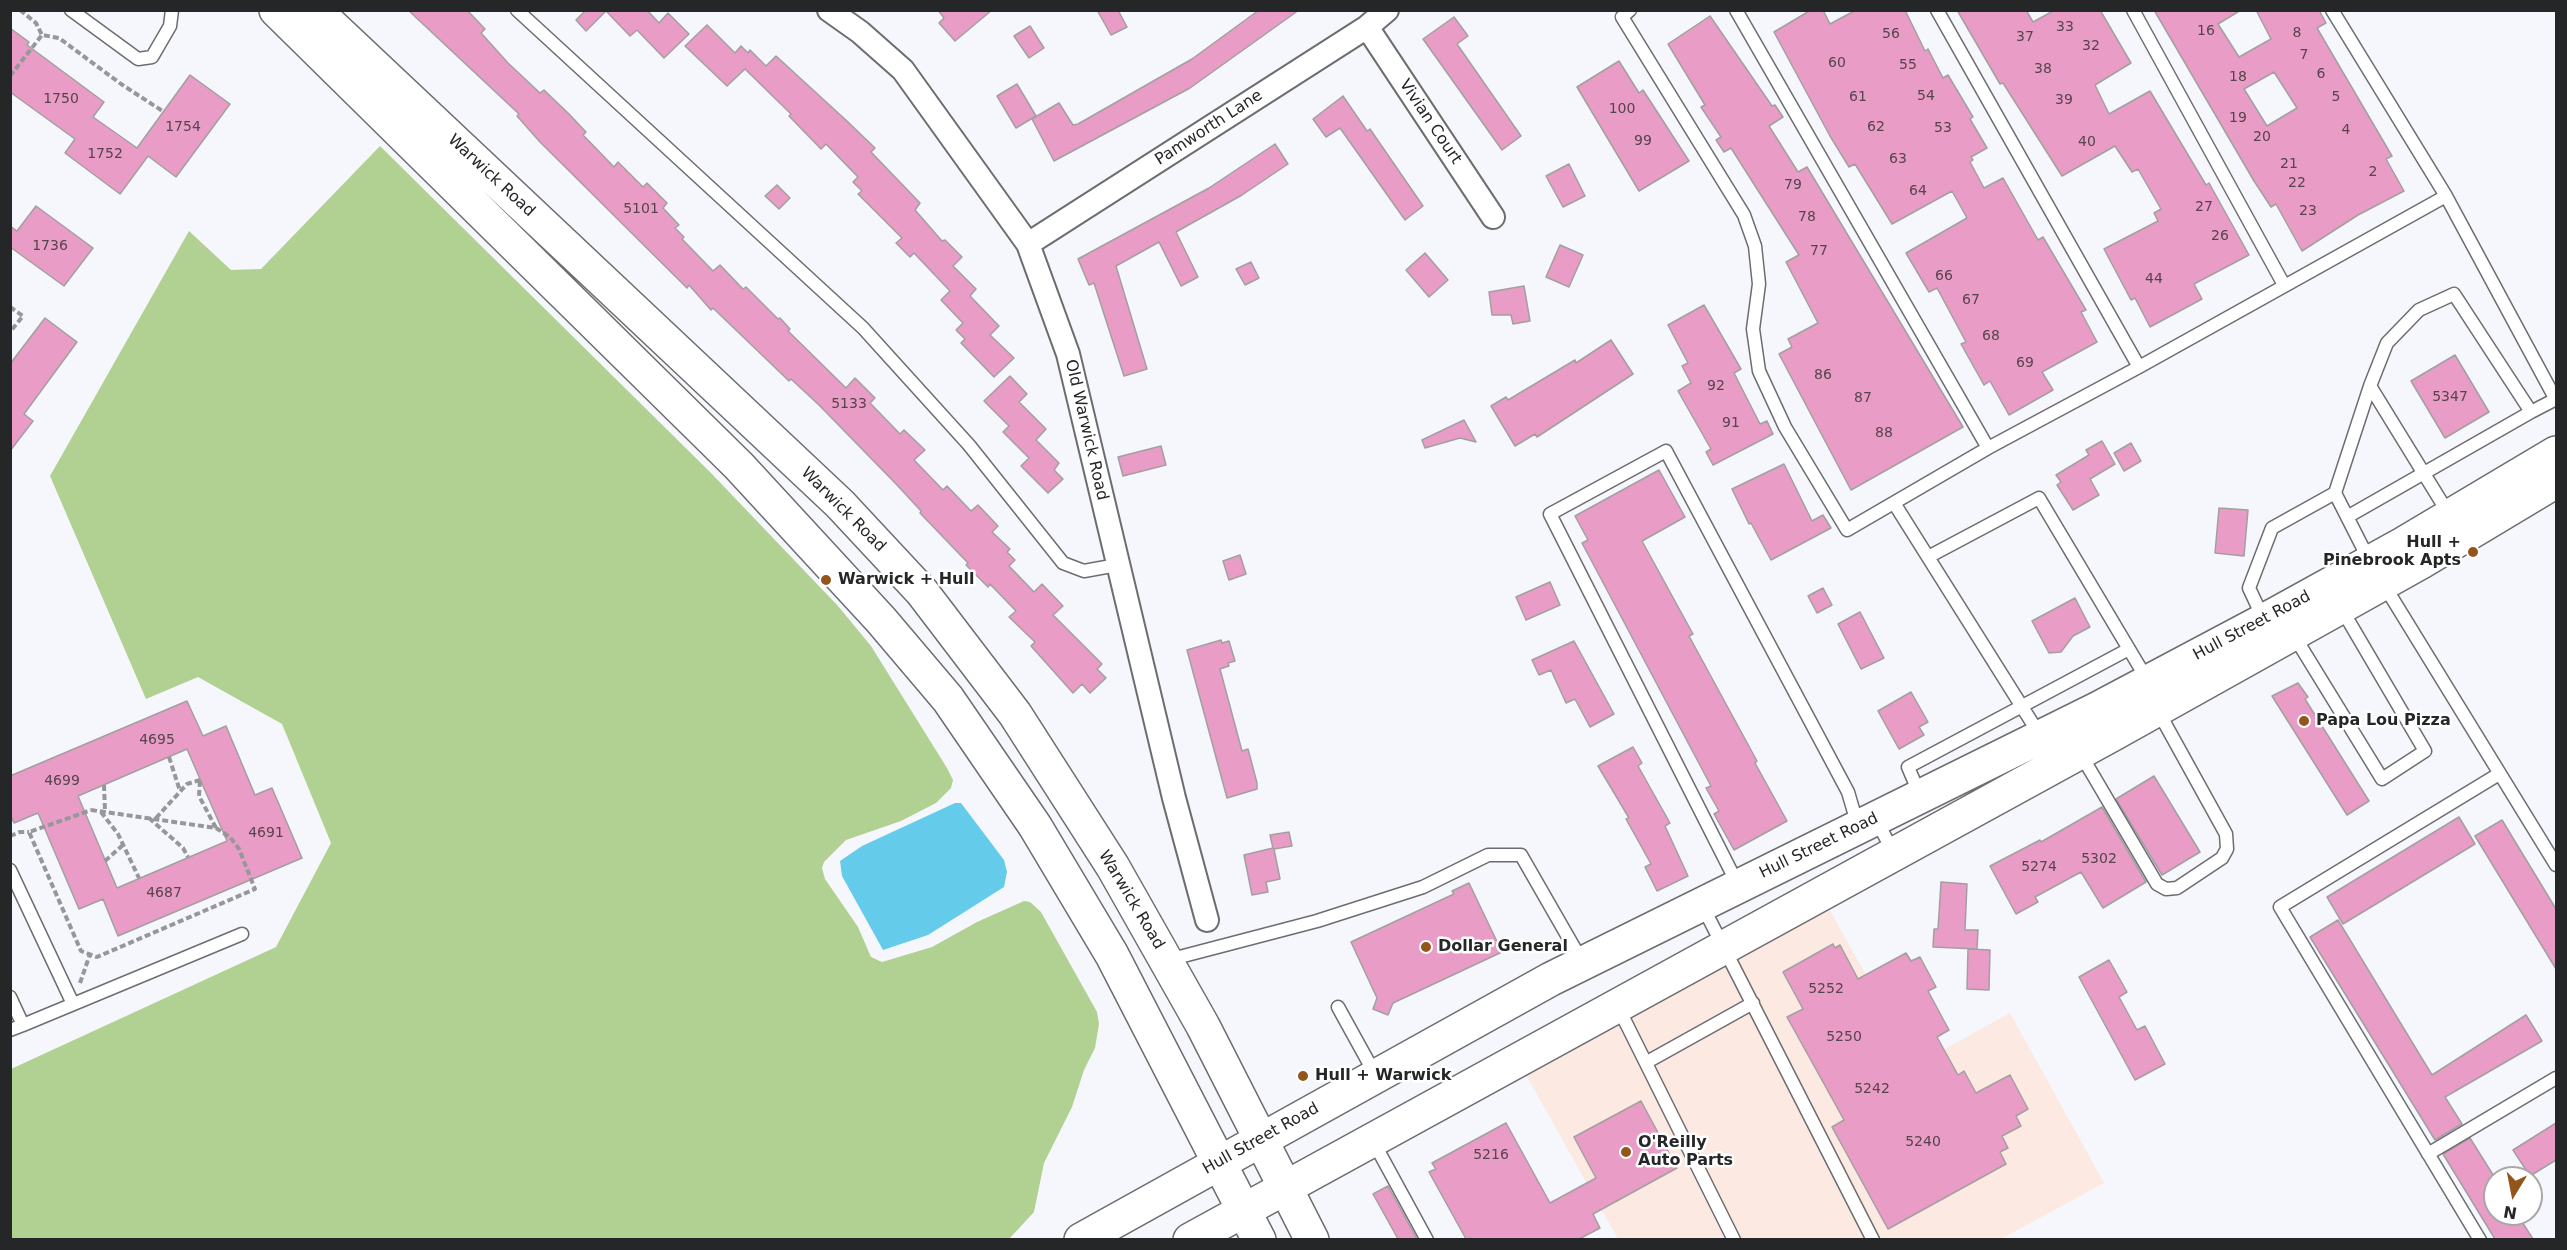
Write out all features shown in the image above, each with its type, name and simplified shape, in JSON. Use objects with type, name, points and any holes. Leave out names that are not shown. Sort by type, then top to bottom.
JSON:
[{"type":"main road","name":"Warwick Road","points":[[315,10],[840,504],[922,592],[1016,714],[1113,867],[1167,960],[1262,1138],[1312,1239]]},
{"type":"main road","name":"Warwick Road","points":[[280,12],[739,466],[901,643],[948,699],[1035,826],[1112,955],[1259,1239]]},
{"type":"main road","name":"Hull Street Road","points":[[2457,527],[2556,453]]},
{"type":"main road","name":"Hull Street Road","points":[[1190,1239],[1725,947],[1893,852],[2055,750],[2153,695],[2278,632],[2457,527],[2556,482]]},
{"type":"main road","name":"Hull Street Road","points":[[2278,632],[2340,607],[2377,573]]},
{"type":"main road","name":"Hull Street Road","points":[[1081,1239],[1583,963],[1921,796],[2055,750]]},
{"type":"street","name":"Old Warwick Road","points":[[829,10],[860,32],[903,70],[1028,243],[1068,354],[1174,798],[1207,920]]},
{"type":"street","name":"Pamworth Lane","points":[[1028,243],[1367,27],[1388,10]]},
{"type":"street","name":"Vivian Court","points":[[1367,27],[1493,217]]},
{"type":"lane","points":[[70,10],[138,59],[152,57],[170,26],[172,10]]},
{"type":"lane","points":[[517,10],[863,328],[969,444],[1063,562],[1084,571],[1117,565]]},
{"type":"lane","points":[[1630,10],[1622,16],[1744,215],[1755,246],[1759,284],[1753,329],[1759,371],[1785,427],[1847,530],[1988,448],[2139,368],[2446,196]]},
{"type":"lane","points":[[1736,10],[1988,448]]},
{"type":"lane","points":[[1937,10],[2139,368]]},
{"type":"lane","points":[[2133,10],[2284,285]]},
{"type":"lane","points":[[2332,10],[2446,196],[2556,399],[2347,517]]},
{"type":"lane","points":[[2340,607],[2425,752],[2382,779],[2249,588],[2272,528],[2335,493],[2370,386],[2387,343],[2419,310],[2454,294],[2531,412]]},
{"type":"lane","points":[[2370,386],[2457,527]]},
{"type":"lane","points":[[1738,886],[1550,514],[1666,451],[1848,792],[1867,823],[1893,852]]},
{"type":"lane","points":[[2335,493],[2377,573],[2556,865]]},
{"type":"lane","points":[[1894,503],[1928,557],[2022,706],[2157,884],[2166,889],[2177,888],[2222,858],[2227,849],[2226,834],[2128,649],[2039,498],[1928,557]]},
{"type":"lane","points":[[1921,796],[1908,767],[2128,649]]},
{"type":"lane","points":[[2480,1239],[2280,907],[2499,774]]},
{"type":"lane","points":[[1167,960],[1317,921],[1423,887],[1488,855],[1521,855],[1583,963]]},
{"type":"lane","points":[[10,870],[73,1004]]},
{"type":"lane","points":[[1701,904],[1873,1239]]},
{"type":"lane","points":[[10,1030],[242,934]]},
{"type":"lane","points":[[10,997],[23,1025]]},
{"type":"lane","points":[[1647,1062],[1753,1003]]},
{"type":"lane","points":[[1618,1006],[1734,1239]]},
{"type":"lane","points":[[1338,1007],[1376,1075]]},
{"type":"lane","points":[[2428,1155],[2556,1078]]},
{"type":"lane","points":[[1372,1140],[1427,1239]]},
{"type":"path","points":[[20,10],[36,23],[42,35]]},
{"type":"path","points":[[10,76],[42,35]]},
{"type":"path","points":[[42,35],[59,38],[121,84],[164,112]]},
{"type":"path","points":[[10,307],[23,316],[10,332]]},
{"type":"path","points":[[169,757],[180,792]]},
{"type":"path","points":[[156,818],[187,784],[200,780],[199,796],[216,828]]},
{"type":"path","points":[[104,785],[103,811],[139,878]]},
{"type":"path","points":[[10,836],[20,832],[29,832],[80,812],[103,811],[216,828],[230,837],[239,849],[255,889],[97,957],[81,951],[29,832]]},
{"type":"path","points":[[148,817],[183,848],[188,857]]},
{"type":"path","points":[[105,861],[123,845]]},
{"type":"path","points":[[73,1004],[90,954]]},
{"type":"shaded area","points":[[1828,907],[1916,1065],[2010,1013],[2104,1183],[2001,1239],[1618,1239],[1525,1073]]},
{"type":"green space","points":[[380,146],[711,473],[838,606],[871,646],[947,768],[953,780],[951,788],[936,803],[901,821],[846,840],[824,862],[822,868],[825,879],[858,927],[871,957],[882,962],[932,947],[977,922],[1024,901],[1030,902],[1041,912],[1097,1012],[1099,1024],[1095,1048],[1084,1070],[1072,1107],[1044,1163],[1034,1212],[1009,1239],[12,1239],[11,1069],[276,947],[331,843],[282,724],[198,677],[146,699],[50,476],[189,231],[231,270],[261,269]]},
{"type":"water","points":[[955,803],[961,803],[1004,860],[1007,872],[1004,887],[928,935],[883,950],[842,876],[840,861],[862,846]]},
{"type":"building","points":[[408,10],[467,10],[485,29],[481,33],[508,63],[540,93],[544,90],[569,114],[586,132],[583,135],[614,167],[618,162],[643,187],[647,183],[667,203],[663,208],[679,225],[675,228],[684,237],[682,239],[713,271],[720,265],[743,289],[746,287],[778,319],[780,318],[790,329],[788,331],[846,388],[855,378],[875,398],[870,403],[900,434],[904,430],[925,450],[914,460],[943,490],[947,486],[971,511],[978,505],[998,526],[992,532],[1010,549],[1007,552],[1015,560],[1009,566],[1034,592],[1042,584],[1063,606],[1053,615],[1102,664],[1097,669],[1106,678],[1090,693],[1082,684],[1073,693],[1031,646],[1035,642],[1009,617],[1016,611],[990,584],[988,587],[966,565],[968,563],[920,513],[921,511],[898,486],[819,405],[791,379],[789,381],[713,308],[711,310],[689,285],[687,288],[540,142],[517,116],[519,114]]},
{"type":"building","points":[[586,10],[647,10],[659,23],[668,13],[689,34],[664,58],[637,30],[630,36],[606,11],[586,31],[576,20]]},
{"type":"building","points":[[938,10],[992,10],[955,41],[939,23],[944,18]]},
{"type":"building","points":[[1097,10],[1118,10],[1127,27],[1111,35]]},
{"type":"building","points":[[1259,10],[1299,10],[1190,88],[1054,161],[1032,119],[1059,103],[1073,125],[1078,124],[1192,59]]},
{"type":"building","points":[[1811,10],[1823,10],[1830,24],[1856,10],[1905,10],[1925,51],[1928,49],[1943,78],[1948,75],[1973,117],[1970,119],[1987,148],[1971,157],[1973,160],[1970,162],[1984,188],[2003,178],[2038,240],[2043,237],[2086,310],[2081,312],[2097,342],[2042,372],[2053,390],[2009,415],[1990,381],[1984,385],[1961,344],[1966,342],[1937,288],[1929,292],[1906,253],[1967,218],[1952,191],[1892,224],[1855,164],[1849,167],[1774,32]]},
{"type":"building","points":[[1957,10],[2026,10],[2033,22],[2055,10],[2100,10],[2131,63],[2095,85],[2109,114],[2150,91],[2206,185],[2209,183],[2249,255],[2194,284],[2202,299],[2150,327],[2135,298],[2131,300],[2104,249],[2158,221],[2154,213],[2161,209],[2138,169],[2132,172],[2115,146],[2062,176],[2003,83],[2000,84]]},
{"type":"building","points":[[2154,10],[2241,10],[2218,24],[2239,57],[2271,39],[2256,10],[2319,10],[2326,23],[2317,28],[2392,156],[2386,159],[2404,191],[2358,215],[2302,251],[2276,204],[2271,207]],"holes":[[[2274,72],[2297,108],[2267,126],[2244,89]]]},
{"type":"building","points":[[1710,16],[1772,106],[1775,105],[1783,117],[1769,126],[1798,172],[1807,167],[1963,427],[1851,490],[1779,354],[1792,347],[1788,339],[1818,323],[1786,262],[1799,255],[1731,148],[1724,152],[1716,140],[1721,137],[1701,107],[1705,105],[1668,44]]},
{"type":"building","points":[[1454,17],[1468,36],[1457,44],[1521,136],[1502,150],[1423,39]]},
{"type":"building","points":[[707,25],[735,53],[741,46],[748,53],[750,50],[766,66],[776,56],[875,148],[871,152],[920,203],[915,210],[942,241],[945,240],[962,257],[953,266],[976,289],[970,296],[999,326],[990,335],[1014,358],[994,377],[961,343],[965,339],[956,330],[963,323],[941,300],[950,291],[914,253],[910,257],[896,243],[902,238],[858,194],[862,191],[853,182],[858,177],[826,144],[821,149],[789,116],[791,114],[745,69],[727,86],[685,46]]},
{"type":"building","points":[[1030,26],[1044,48],[1029,58],[1014,36]]},
{"type":"building","points":[[10,28],[29,42],[27,45],[104,102],[93,117],[137,148],[190,75],[230,104],[176,177],[148,156],[120,194],[65,153],[75,139],[10,92]]},
{"type":"building","points":[[1619,61],[1639,93],[1643,90],[1689,161],[1639,191],[1577,87]]},
{"type":"building","points":[[1017,84],[1036,116],[1016,128],[997,96]]},
{"type":"building","points":[[1343,96],[1367,131],[1370,129],[1423,206],[1405,220],[1340,128],[1326,137],[1313,119]]},
{"type":"building","points":[[1275,144],[1288,164],[1242,195],[1176,232],[1198,277],[1181,286],[1159,242],[1116,266],[1147,369],[1124,376],[1094,283],[1089,285],[1078,259],[1209,188]]},
{"type":"building","points":[[1569,164],[1585,196],[1563,207],[1546,176]]},
{"type":"building","points":[[777,185],[790,198],[779,209],[765,196]]},
{"type":"building","points":[[36,206],[93,248],[64,286],[10,247],[10,226],[17,231]]},
{"type":"building","points":[[1560,245],[1583,255],[1569,287],[1546,277]]},
{"type":"building","points":[[1425,253],[1448,280],[1429,297],[1406,270]]},
{"type":"building","points":[[1251,262],[1259,278],[1245,285],[1236,269]]},
{"type":"building","points":[[1524,286],[1530,321],[1513,324],[1511,315],[1492,315],[1489,292]]},
{"type":"building","points":[[1704,305],[1741,369],[1734,373],[1760,424],[1767,421],[1773,434],[1713,465],[1706,452],[1711,449],[1678,391],[1691,383],[1682,366],[1688,363],[1668,325]]},
{"type":"building","points":[[45,318],[77,342],[24,414],[33,421],[10,451],[10,364]]},
{"type":"building","points":[[1611,340],[1633,374],[1537,437],[1535,434],[1515,446],[1491,406],[1506,397],[1508,400],[1575,360],[1576,363]]},
{"type":"building","points":[[2455,355],[2489,412],[2445,438],[2411,381]]},
{"type":"building","points":[[1010,376],[1027,394],[1019,402],[1046,429],[1036,440],[1059,463],[1054,470],[1063,479],[1048,493],[1021,466],[1029,458],[1003,432],[1009,426],[984,401]]},
{"type":"building","points":[[1464,420],[1476,442],[1460,438],[1425,448],[1422,440]]},
{"type":"building","points":[[2102,441],[2115,464],[2090,479],[2099,495],[2073,510],[2057,485],[2061,482],[2056,475],[2089,455],[2086,450]]},
{"type":"building","points":[[2131,443],[2141,461],[2124,471],[2114,453]]},
{"type":"building","points":[[1161,446],[1166,465],[1123,476],[1118,457]]},
{"type":"building","points":[[1784,464],[1812,521],[1823,515],[1831,528],[1771,560],[1751,523],[1749,524],[1732,489]]},
{"type":"building","points":[[1659,470],[1685,517],[1642,541],[1693,634],[1689,636],[1787,821],[1734,850],[1714,814],[1719,811],[1706,788],[1711,786],[1582,543],[1588,540],[1575,516]]},
{"type":"building","points":[[2219,508],[2248,510],[2244,556],[2215,553]]},
{"type":"building","points":[[1240,555],[1246,574],[1229,580],[1223,561]]},
{"type":"building","points":[[1550,582],[1560,605],[1526,620],[1516,597]]},
{"type":"building","points":[[1823,588],[1832,605],[1817,613],[1808,596]]},
{"type":"building","points":[[2075,598],[2090,627],[2073,636],[2061,652],[2049,653],[2032,621]]},
{"type":"building","points":[[1860,612],[1884,658],[1861,669],[1838,624]]},
{"type":"building","points":[[1221,640],[1222,643],[1229,641],[1235,661],[1220,669],[1242,751],[1248,749],[1257,783],[1257,789],[1227,798],[1187,650]]},
{"type":"building","points":[[1574,641],[1614,714],[1590,727],[1575,699],[1566,703],[1551,670],[1539,675],[1532,660]]},
{"type":"building","points":[[2298,683],[2308,697],[2305,699],[2369,801],[2347,815],[2272,696]]},
{"type":"building","points":[[1911,692],[1928,722],[1919,727],[1924,735],[1899,749],[1878,711]]},
{"type":"building","points":[[187,701],[203,736],[226,726],[255,795],[272,788],[302,858],[118,936],[103,899],[79,909],[38,813],[14,823],[10,814],[10,776]],"holes":[[[187,749],[227,841],[117,888],[78,796]]]},
{"type":"building","points":[[1633,747],[1642,763],[1638,766],[1670,823],[1665,826],[1688,876],[1657,891],[1645,867],[1651,864],[1626,819],[1629,818],[1598,766]]},
{"type":"building","points":[[2154,776],[2200,852],[2162,875],[2116,799]]},
{"type":"building","points":[[2102,807],[2146,882],[2103,908],[2081,872],[2035,897],[2038,902],[2016,914],[1990,866],[2040,840],[2041,842]]},
{"type":"building","points":[[2459,817],[2475,844],[2343,924],[2327,897]]},
{"type":"building","points":[[2502,820],[2556,909],[2556,969],[2475,836]]},
{"type":"building","points":[[1289,832],[1292,846],[1274,849],[1280,879],[1266,882],[1268,892],[1252,895],[1244,855],[1273,848],[1270,835]]},
{"type":"building","points":[[1941,882],[1967,884],[1965,930],[1978,930],[1977,949],[1933,947],[1934,929],[1938,929]]},
{"type":"building","name":"Dollar General","points":[[1469,883],[1502,952],[1393,1003],[1388,1015],[1373,1009],[1377,998],[1351,942],[1454,894],[1452,891]]},
{"type":"building","points":[[2338,920],[2432,1075],[2526,1015],[2542,1041],[2445,1097],[2462,1124],[2435,1140],[2310,937]]},
{"type":"building","points":[[1833,944],[1835,948],[1840,945],[1858,979],[1906,953],[1911,961],[1920,957],[1936,987],[1928,991],[1949,1030],[1937,1037],[1958,1075],[1964,1071],[1976,1093],[2010,1075],[2028,1109],[2016,1116],[2021,1126],[2002,1136],[2008,1148],[2000,1152],[2006,1164],[1888,1229],[1832,1127],[1844,1120],[1787,1017],[1803,1009],[1783,972]]},
{"type":"building","points":[[1968,949],[1990,950],[1989,990],[1967,989]]},
{"type":"building","points":[[2109,960],[2127,992],[2119,997],[2137,1030],[2145,1026],[2165,1064],[2135,1080],[2079,977]]},
{"type":"building","points":[[1641,1101],[1677,1168],[1593,1214],[1600,1228],[1579,1239],[1466,1239],[1429,1172],[1436,1169],[1432,1163],[1506,1123],[1550,1203],[1596,1178],[1574,1137]]},
{"type":"building","points":[[2556,1123],[2556,1160],[2543,1168],[2543,1166],[2523,1166],[2513,1150]]},
{"type":"building","points":[[2470,1138],[2488,1166],[2483,1166],[2483,1219],[2443,1154]]},
{"type":"building","points":[[1388,1186],[1417,1239],[1398,1239],[1373,1194]]},
{"type":"building","points":[[2487,1226],[2525,1226],[2533,1239],[2495,1239]]},
{"type":"place","name":"Hull + Pinebrook Apts","points":[[2473,552]]},
{"type":"place","name":"Warwick + Hull","points":[[826,580]]},
{"type":"place","name":"Papa Lou Pizza","points":[[2304,721]]},
{"type":"place","name":"Dollar General","points":[[1426,947]]},
{"type":"place","name":"Hull + Warwick","points":[[1303,1076]]},
{"type":"place","name":"O'Reilly Auto Parts","points":[[1626,1152]]}]
